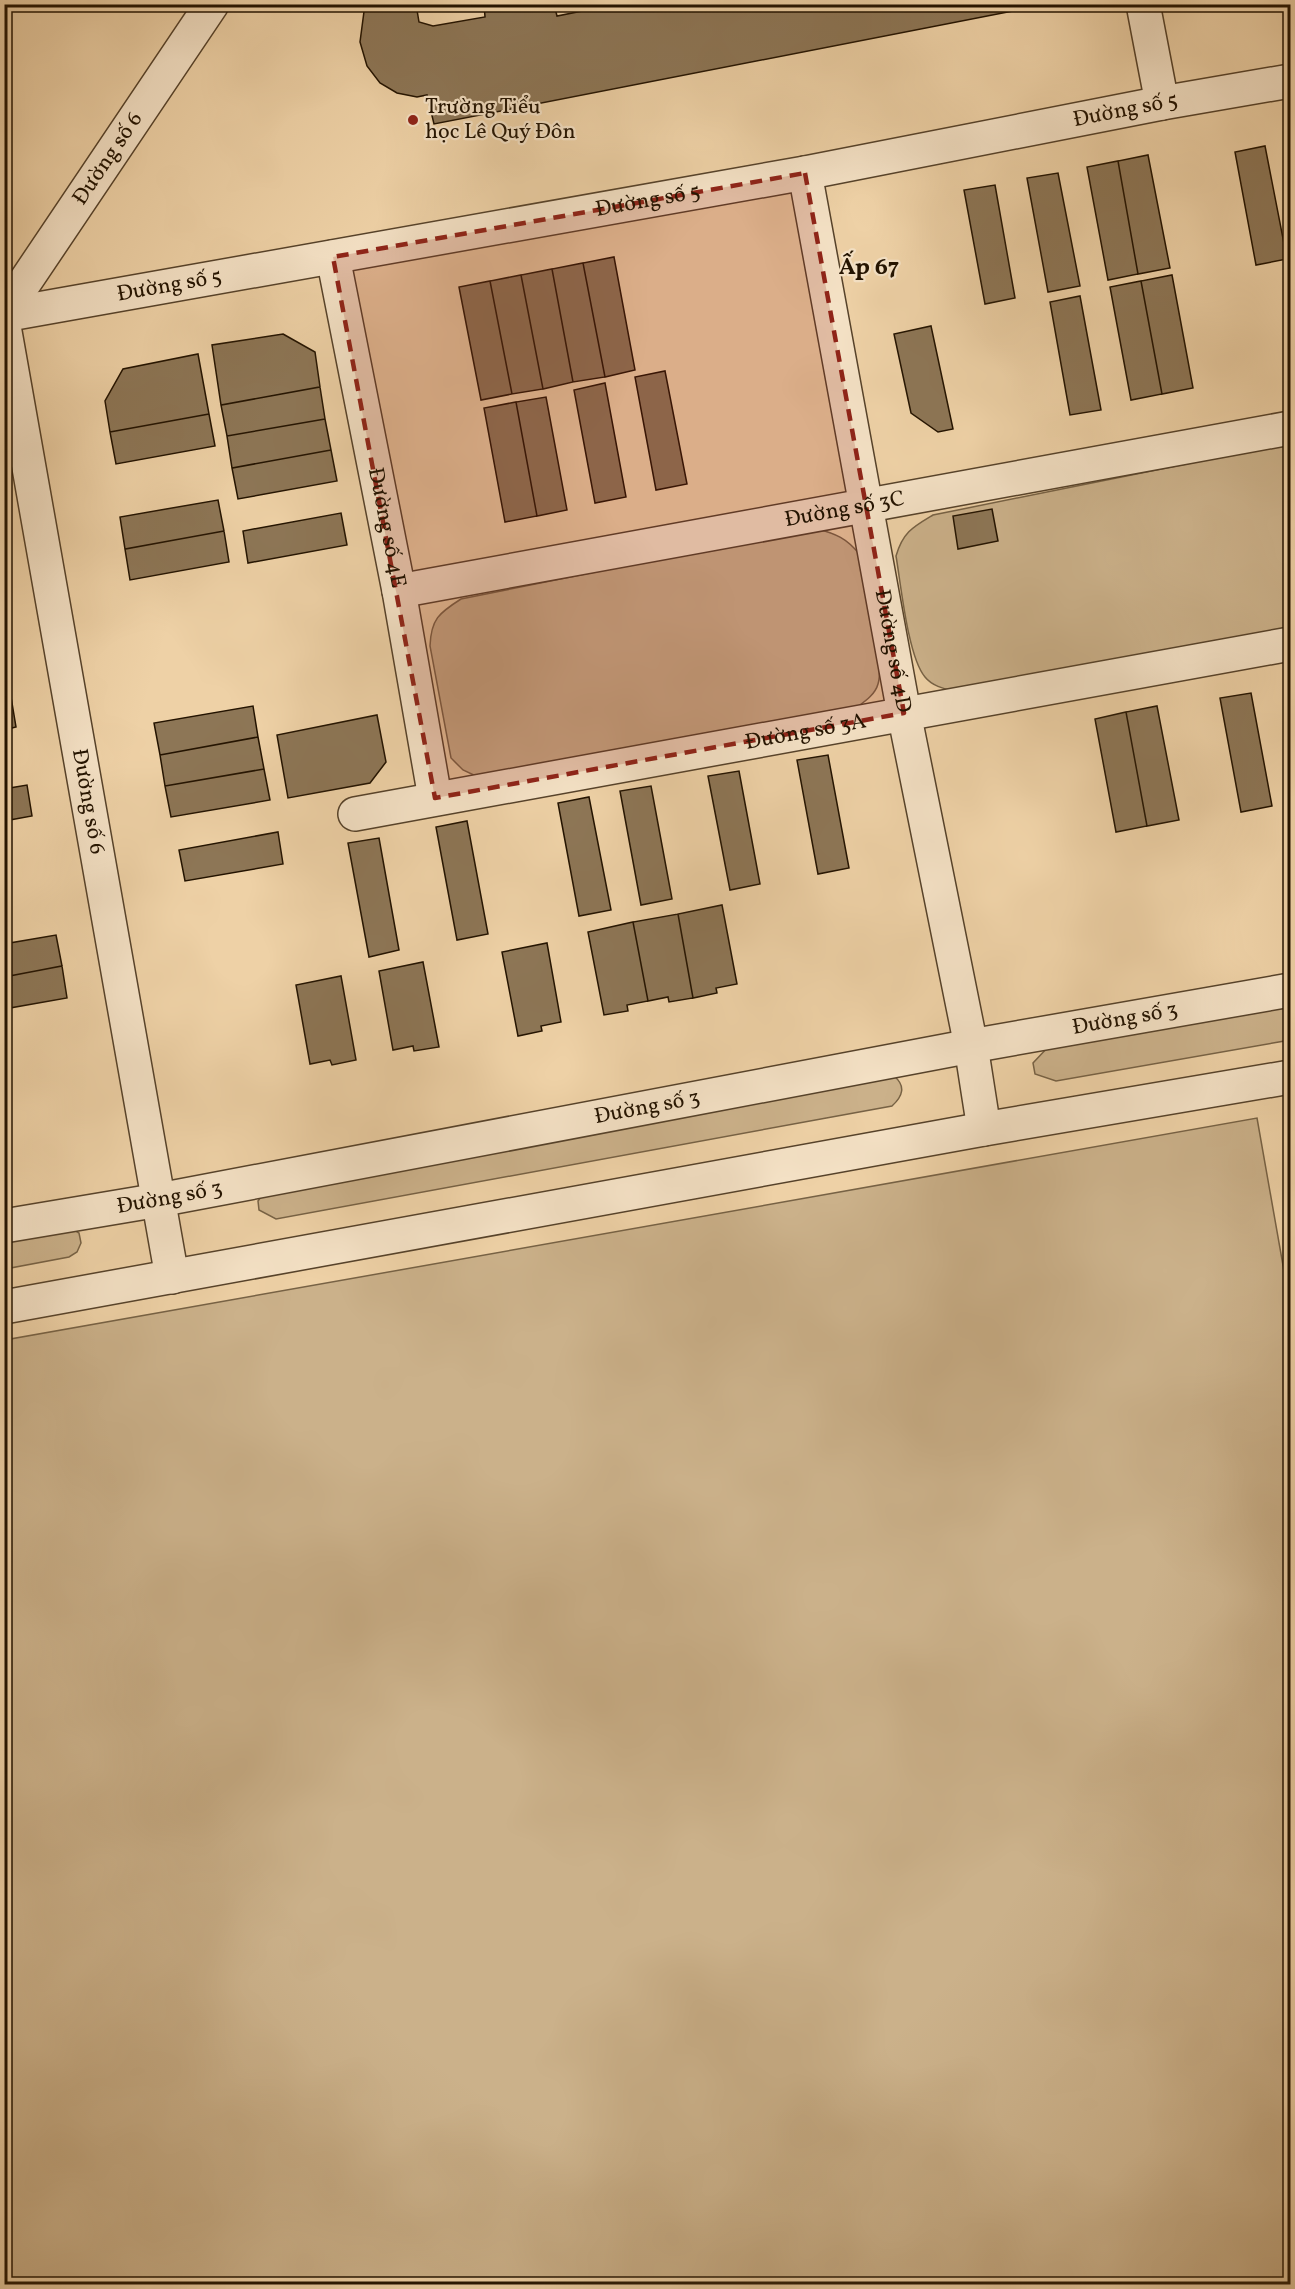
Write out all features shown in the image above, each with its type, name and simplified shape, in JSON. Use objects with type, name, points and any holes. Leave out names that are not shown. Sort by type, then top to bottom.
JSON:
[{"type":"street","name":"Đường số 6","points":[[4,314],[212,4]]},
{"type":"street","points":[[1143,4],[1161,103]]},
{"type":"street","name":"Đường số 5","points":[[4,314],[805,173],[1161,103],[1290,81]]},
{"type":"street","name":"Đường số 4D","points":[[805,173],[904,713],[971,1046],[984,1129]]},
{"type":"street","name":"Đường số 4E","points":[[333,257],[399,591],[435,798]]},
{"type":"street","name":"Đường số 6","points":[[4,326],[172,1277]]},
{"type":"street","name":"Đường số 3C","points":[[399,591],[1290,428]]},
{"type":"street","name":"Đường số 3A","points":[[355,814],[1290,644]]},
{"type":"street","name":"Đường số 3","points":[[4,1226],[159,1200],[971,1046],[1290,990]]},
{"type":"street","points":[[4,1306],[984,1129],[1290,1077]]},
{"type":"highlighted area","points":[[805,173],[904,713],[435,798],[333,257]]},
{"type":"shaded area","points":[[1290,443],[1290,632],[958,692],[944,689],[925,677],[914,654],[910,638],[896,556],[902,541],[920,523],[933,515]]},
{"type":"shaded area","points":[[815,528],[840,537],[860,555],[877,641],[879,673],[878,684],[874,692],[856,708],[480,778],[463,770],[451,758],[430,646],[434,623],[447,608],[461,599]]},
{"type":"shaded area","points":[[1290,1004],[1290,1040],[1056,1081],[1035,1074],[1033,1063],[1050,1045]]},
{"type":"shaded area","points":[[894,1076],[902,1087],[902,1091],[892,1106],[276,1219],[259,1210],[258,1201],[263,1194]]},
{"type":"shaded area","points":[[1257,1118],[1290,1305],[1290,2284],[5,2284],[5,1340]]},
{"type":"shaded area","points":[[71,1228],[79,1233],[81,1243],[77,1252],[69,1257],[5,1269],[5,1237]]},
{"type":"building","points":[[365,4],[420,4],[417,10],[419,22],[433,26],[485,17],[484,4],[554,4],[557,16],[617,4],[1017,4],[1018,10],[434,124],[427,95],[417,97],[397,93],[380,83],[367,66],[360,42]]},
{"type":"building","points":[[1265,146],[1287,259],[1256,265],[1235,152]]},
{"type":"building","points":[[1148,155],[1170,268],[1138,274],[1118,161]]},
{"type":"building","points":[[1118,161],[1138,274],[1108,280],[1087,167]]},
{"type":"building","points":[[1058,173],[1080,286],[1048,292],[1027,178]]},
{"type":"building","points":[[995,185],[1015,298],[985,304],[964,190]]},
{"type":"building","points":[[614,257],[635,370],[605,377],[583,263]]},
{"type":"building","points":[[583,263],[605,377],[573,382],[552,269]]},
{"type":"building","points":[[552,269],[573,382],[543,389],[521,275]]},
{"type":"building","points":[[521,275],[543,389],[512,394],[490,281]]},
{"type":"building","points":[[1172,275],[1193,388],[1162,394],[1141,281]]},
{"type":"building","points":[[490,281],[512,394],[481,400],[459,287]]},
{"type":"building","points":[[1141,281],[1162,394],[1131,400],[1110,287]]},
{"type":"building","points":[[1080,296],[1101,410],[1070,415],[1050,302]]},
{"type":"building","points":[[931,326],[953,429],[938,432],[911,413],[894,334]]},
{"type":"building","points":[[283,334],[315,352],[320,387],[221,405],[212,345]]},
{"type":"building","points":[[198,354],[209,414],[110,432],[105,401],[123,369]]},
{"type":"building","points":[[665,371],[687,484],[656,490],[635,377]]},
{"type":"building","points":[[605,383],[626,497],[595,503],[574,390]]},
{"type":"building","points":[[320,387],[325,419],[227,436],[221,405]]},
{"type":"building","points":[[546,397],[567,510],[537,516],[516,402]]},
{"type":"building","points":[[516,402],[537,516],[505,522],[484,408]]},
{"type":"building","points":[[209,414],[215,446],[116,464],[110,432]]},
{"type":"building","points":[[325,419],[331,450],[232,468],[227,436]]},
{"type":"building","points":[[331,450],[337,481],[238,499],[232,468]]},
{"type":"building","points":[[218,500],[224,531],[125,549],[120,517]]},
{"type":"building","points":[[992,509],[998,541],[958,549],[953,516]]},
{"type":"building","points":[[341,513],[347,545],[248,563],[243,531]]},
{"type":"building","points":[[224,531],[229,562],[130,580],[125,549]]},
{"type":"building","points":[[4,665],[11,697],[4,698]]},
{"type":"building","points":[[1251,693],[1272,806],[1241,812],[1220,698]]},
{"type":"building","points":[[11,697],[16,727],[4,730],[4,698]]},
{"type":"building","points":[[253,706],[258,737],[160,755],[154,723]]},
{"type":"building","points":[[1157,706],[1179,820],[1147,826],[1126,712]]},
{"type":"building","points":[[1126,712],[1147,826],[1116,832],[1095,719]]},
{"type":"building","points":[[377,715],[386,762],[370,783],[288,798],[277,735]]},
{"type":"building","points":[[258,737],[264,769],[165,786],[160,755]]},
{"type":"building","points":[[828,755],[849,868],[818,874],[797,760]]},
{"type":"building","points":[[264,769],[270,800],[171,817],[165,786]]},
{"type":"building","points":[[739,771],[760,884],[730,890],[708,776]]},
{"type":"building","points":[[27,785],[32,816],[4,821],[4,789]]},
{"type":"building","points":[[651,786],[672,899],[641,905],[620,791]]},
{"type":"building","points":[[589,797],[611,910],[579,916],[558,803]]},
{"type":"building","points":[[467,821],[488,934],[457,940],[436,827]]},
{"type":"building","points":[[278,832],[283,864],[185,881],[179,850]]},
{"type":"building","points":[[379,838],[399,950],[369,957],[348,843]]},
{"type":"building","points":[[722,905],[737,984],[716,988],[717,993],[693,998],[678,914]]},
{"type":"building","points":[[678,914],[693,998],[669,1002],[668,997],[648,1001],[633,922]]},
{"type":"building","points":[[633,922],[648,1001],[627,1005],[628,1011],[604,1015],[588,932]]},
{"type":"building","points":[[56,935],[62,966],[4,977],[4,944]]},
{"type":"building","points":[[547,943],[561,1022],[541,1026],[542,1031],[518,1036],[502,952]]},
{"type":"building","points":[[423,962],[439,1047],[414,1051],[413,1046],[393,1050],[379,971]]},
{"type":"building","points":[[62,966],[67,998],[4,1009],[4,977]]},
{"type":"building","points":[[341,976],[356,1060],[332,1065],[330,1060],[310,1064],[296,985]]},
{"type":"place","name":"Trường Tiểu học Lê Quý Đôn","points":[[413,120]]},
{"type":"district","name":"Ấp 67","points":[[869,268]]}]
